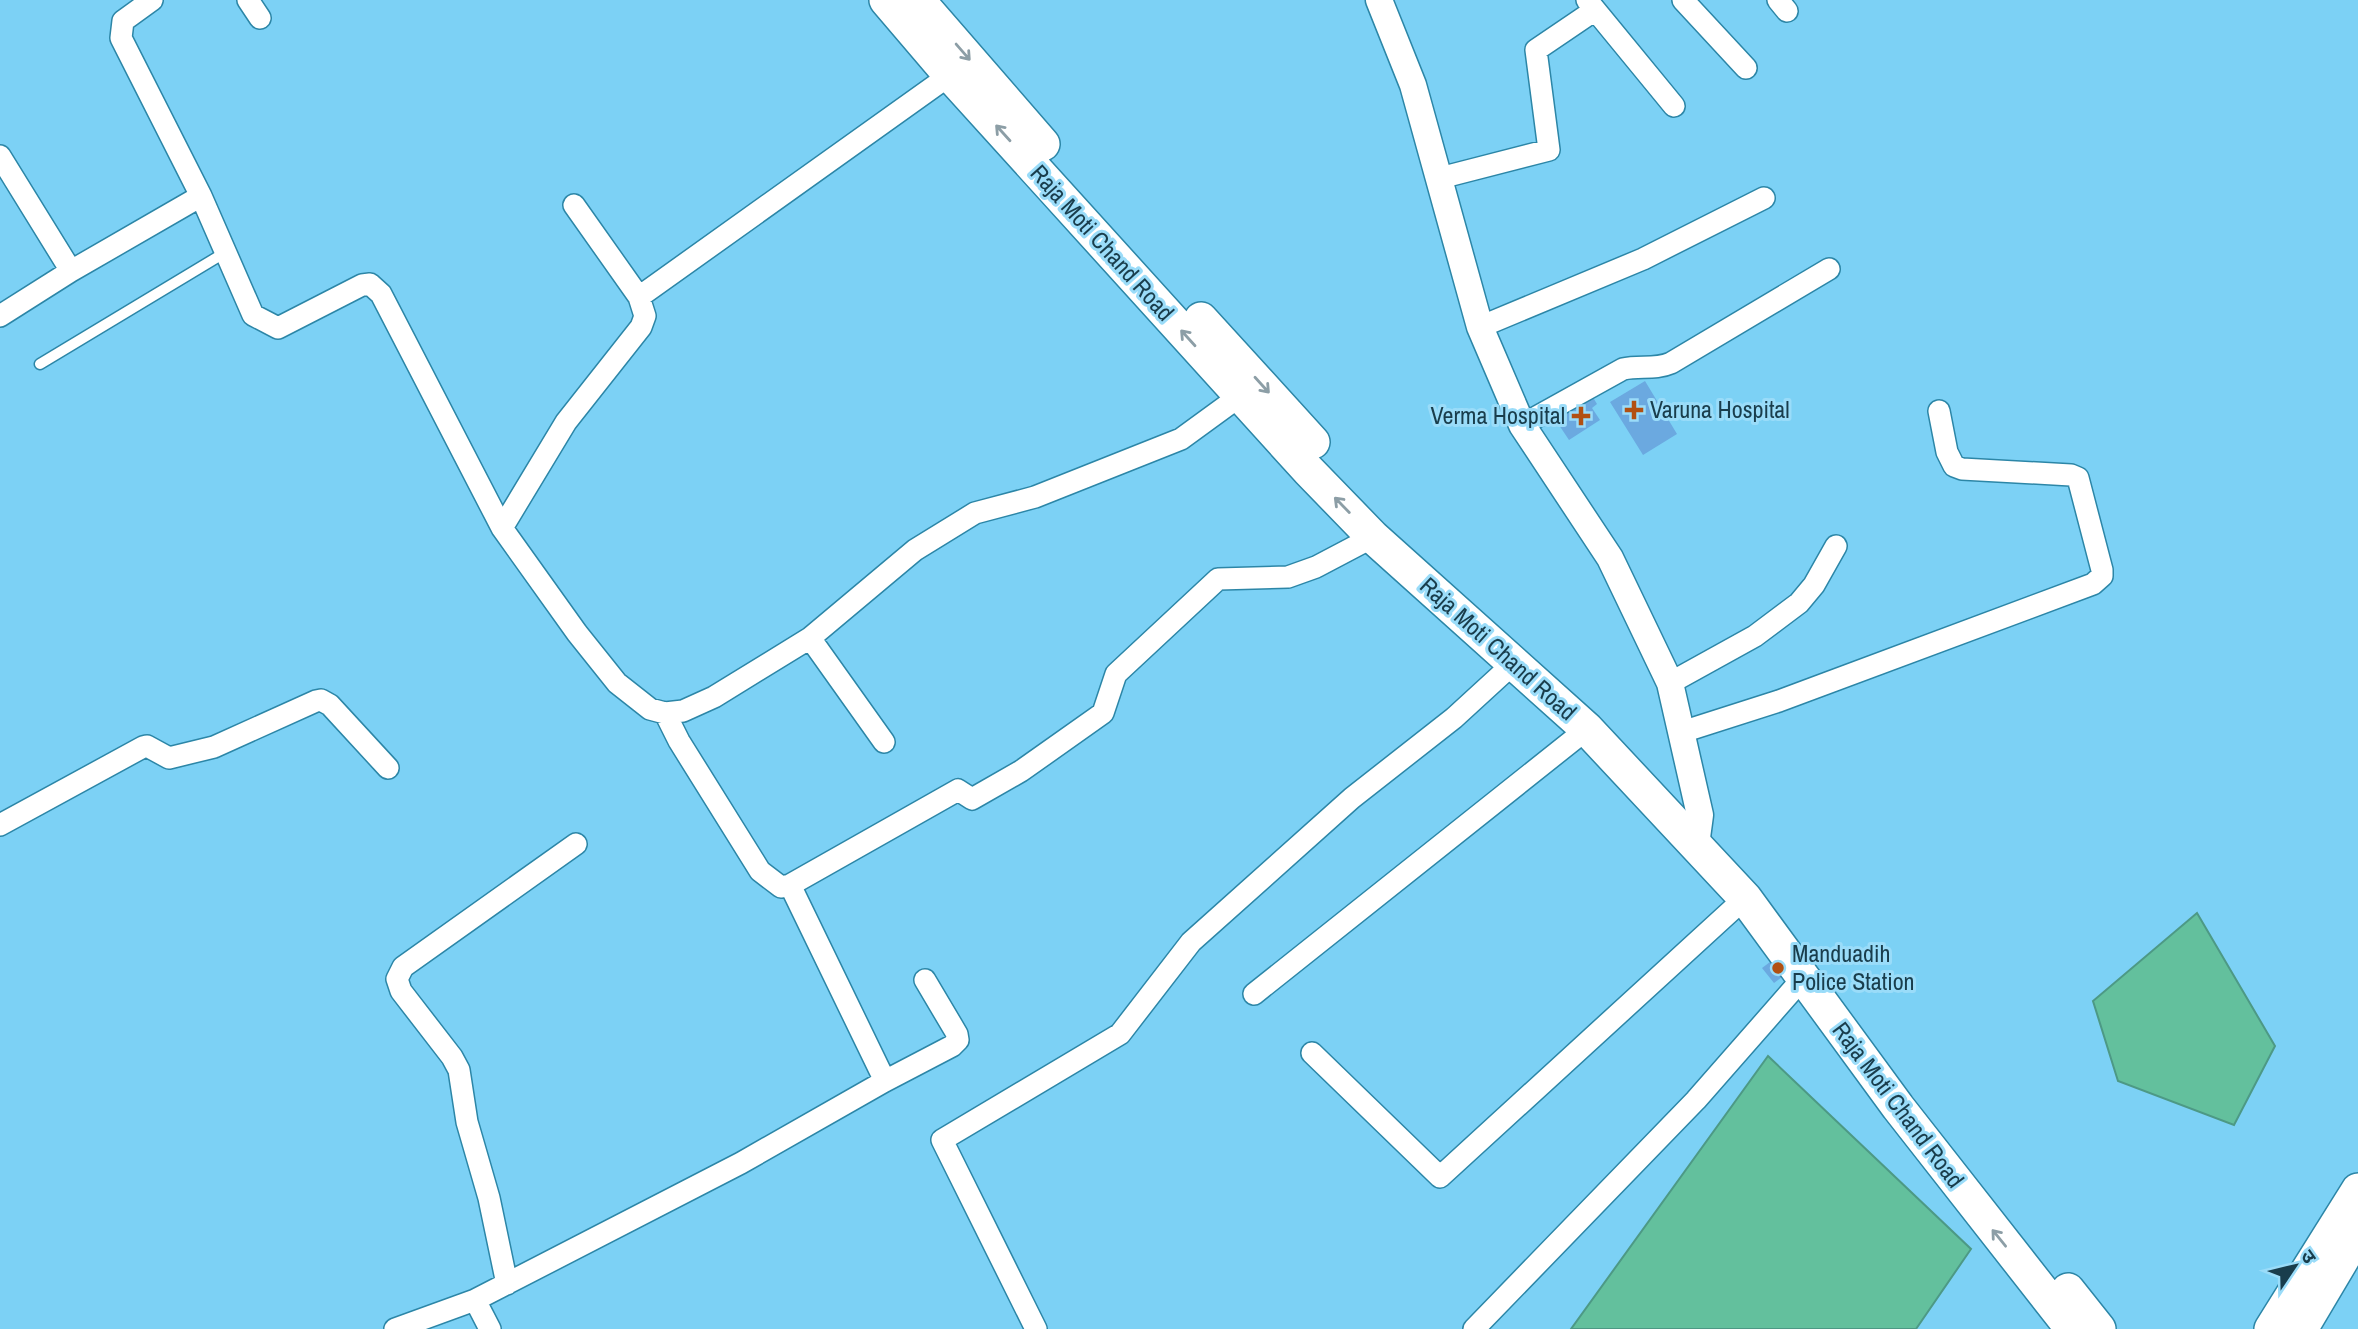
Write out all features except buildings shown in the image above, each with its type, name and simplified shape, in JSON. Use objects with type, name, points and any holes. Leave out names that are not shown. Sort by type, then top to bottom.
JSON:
[{"type":"main road","name":"Raja Moti Chand Road","points":[[886,0],[950,75],[1240,396],[1373,537],[1698,830],[1803,978],[1954,1180],[2072,1329]]},
{"type":"main road","points":[[918,0],[1077,183],[1334,465],[1417,549],[1556,674],[1698,830],[1762,887],[1957,1149],[2099,1329]]},
{"type":"main road","points":[[2271,1329],[2358,1190]]},
{"type":"main road","points":[[2301,1329],[2358,1233]]},
{"type":"street","points":[[152,0],[122,21],[121,38],[201,196],[253,315],[278,328],[362,285],[370,284],[381,294],[502,528],[577,633],[617,683],[650,709],[665,713],[682,711],[714,697],[810,638],[915,550],[975,513],[1035,497],[1181,439],[1240,396]]},
{"type":"street","points":[[248,0],[260,18]]},
{"type":"street","points":[[1378,0],[1413,85],[1480,327],[1522,425],[1610,558],[1670,683],[1682,732],[1698,830]]},
{"type":"street","points":[[1683,0],[1746,68]]},
{"type":"street","points":[[1440,178],[1549,150],[1536,50],[1591,5],[1674,106]]},
{"type":"street","points":[[639,297],[950,75]]},
{"type":"street","points":[[0,156],[71,271]]},
{"type":"street","points":[[0,316],[71,271],[201,196]]},
{"type":"street","points":[[1480,327],[1643,259],[1763,198]]},
{"type":"street","points":[[502,528],[566,422],[641,327],[645,316],[639,297],[574,205]]},
{"type":"street","points":[[1522,425],[1623,369],[1633,366],[1657,367],[1671,363],[1829,269]]},
{"type":"street","points":[[1682,732],[1779,701],[2099,580],[2102,570],[2078,478],[2071,475],[1962,469],[1954,466],[1947,452],[1939,411]]},
{"type":"street","points":[[665,713],[686,753],[760,871],[782,887],[790,886],[958,790],[972,799],[1021,771],[1103,713],[1116,674],[1218,579],[1288,576],[1316,566],[1373,537]]},
{"type":"street","points":[[1670,683],[1755,636],[1800,603],[1814,585],[1836,546]]},
{"type":"street","points":[[810,638],[884,742]]},
{"type":"street","points":[[1036,1329],[942,1140],[1120,1034],[1191,942],[1352,798],[1454,718],[1514,663]]},
{"type":"street","points":[[0,825],[143,747],[148,746],[169,758],[203,751],[321,700],[330,705],[388,768]]},
{"type":"street","points":[[1254,994],[1587,729]]},
{"type":"street","points":[[507,1283],[489,1198],[467,1122],[459,1070],[401,991],[397,979],[402,967],[576,844]]},
{"type":"street","points":[[790,886],[886,1081]]},
{"type":"street","points":[[1312,1053],[1440,1177],[1745,898]]},
{"type":"street","points":[[1474,1329],[1696,1100],[1803,978]]},
{"type":"street","points":[[395,1329],[475,1300],[741,1163],[952,1046],[957,1040],[957,1034],[925,980]]},
{"type":"street","points":[[475,1300],[490,1329]]},
{"type":"lane","points":[[40,363],[226,252]]},
{"type":"shaded area","points":[[2197,913],[2275,1046],[2234,1125],[2118,1081],[2093,1001]]},
{"type":"shaded area","points":[[1768,1056],[1971,1249],[1916,1329],[1571,1329]]},
{"type":"place","name":"Varuna Hospital","points":[[1634,410]]},
{"type":"place","name":"Verma Hospital","points":[[1581,416]]},
{"type":"place","name":"Manduadih Police Station","points":[[1778,968]]}]
